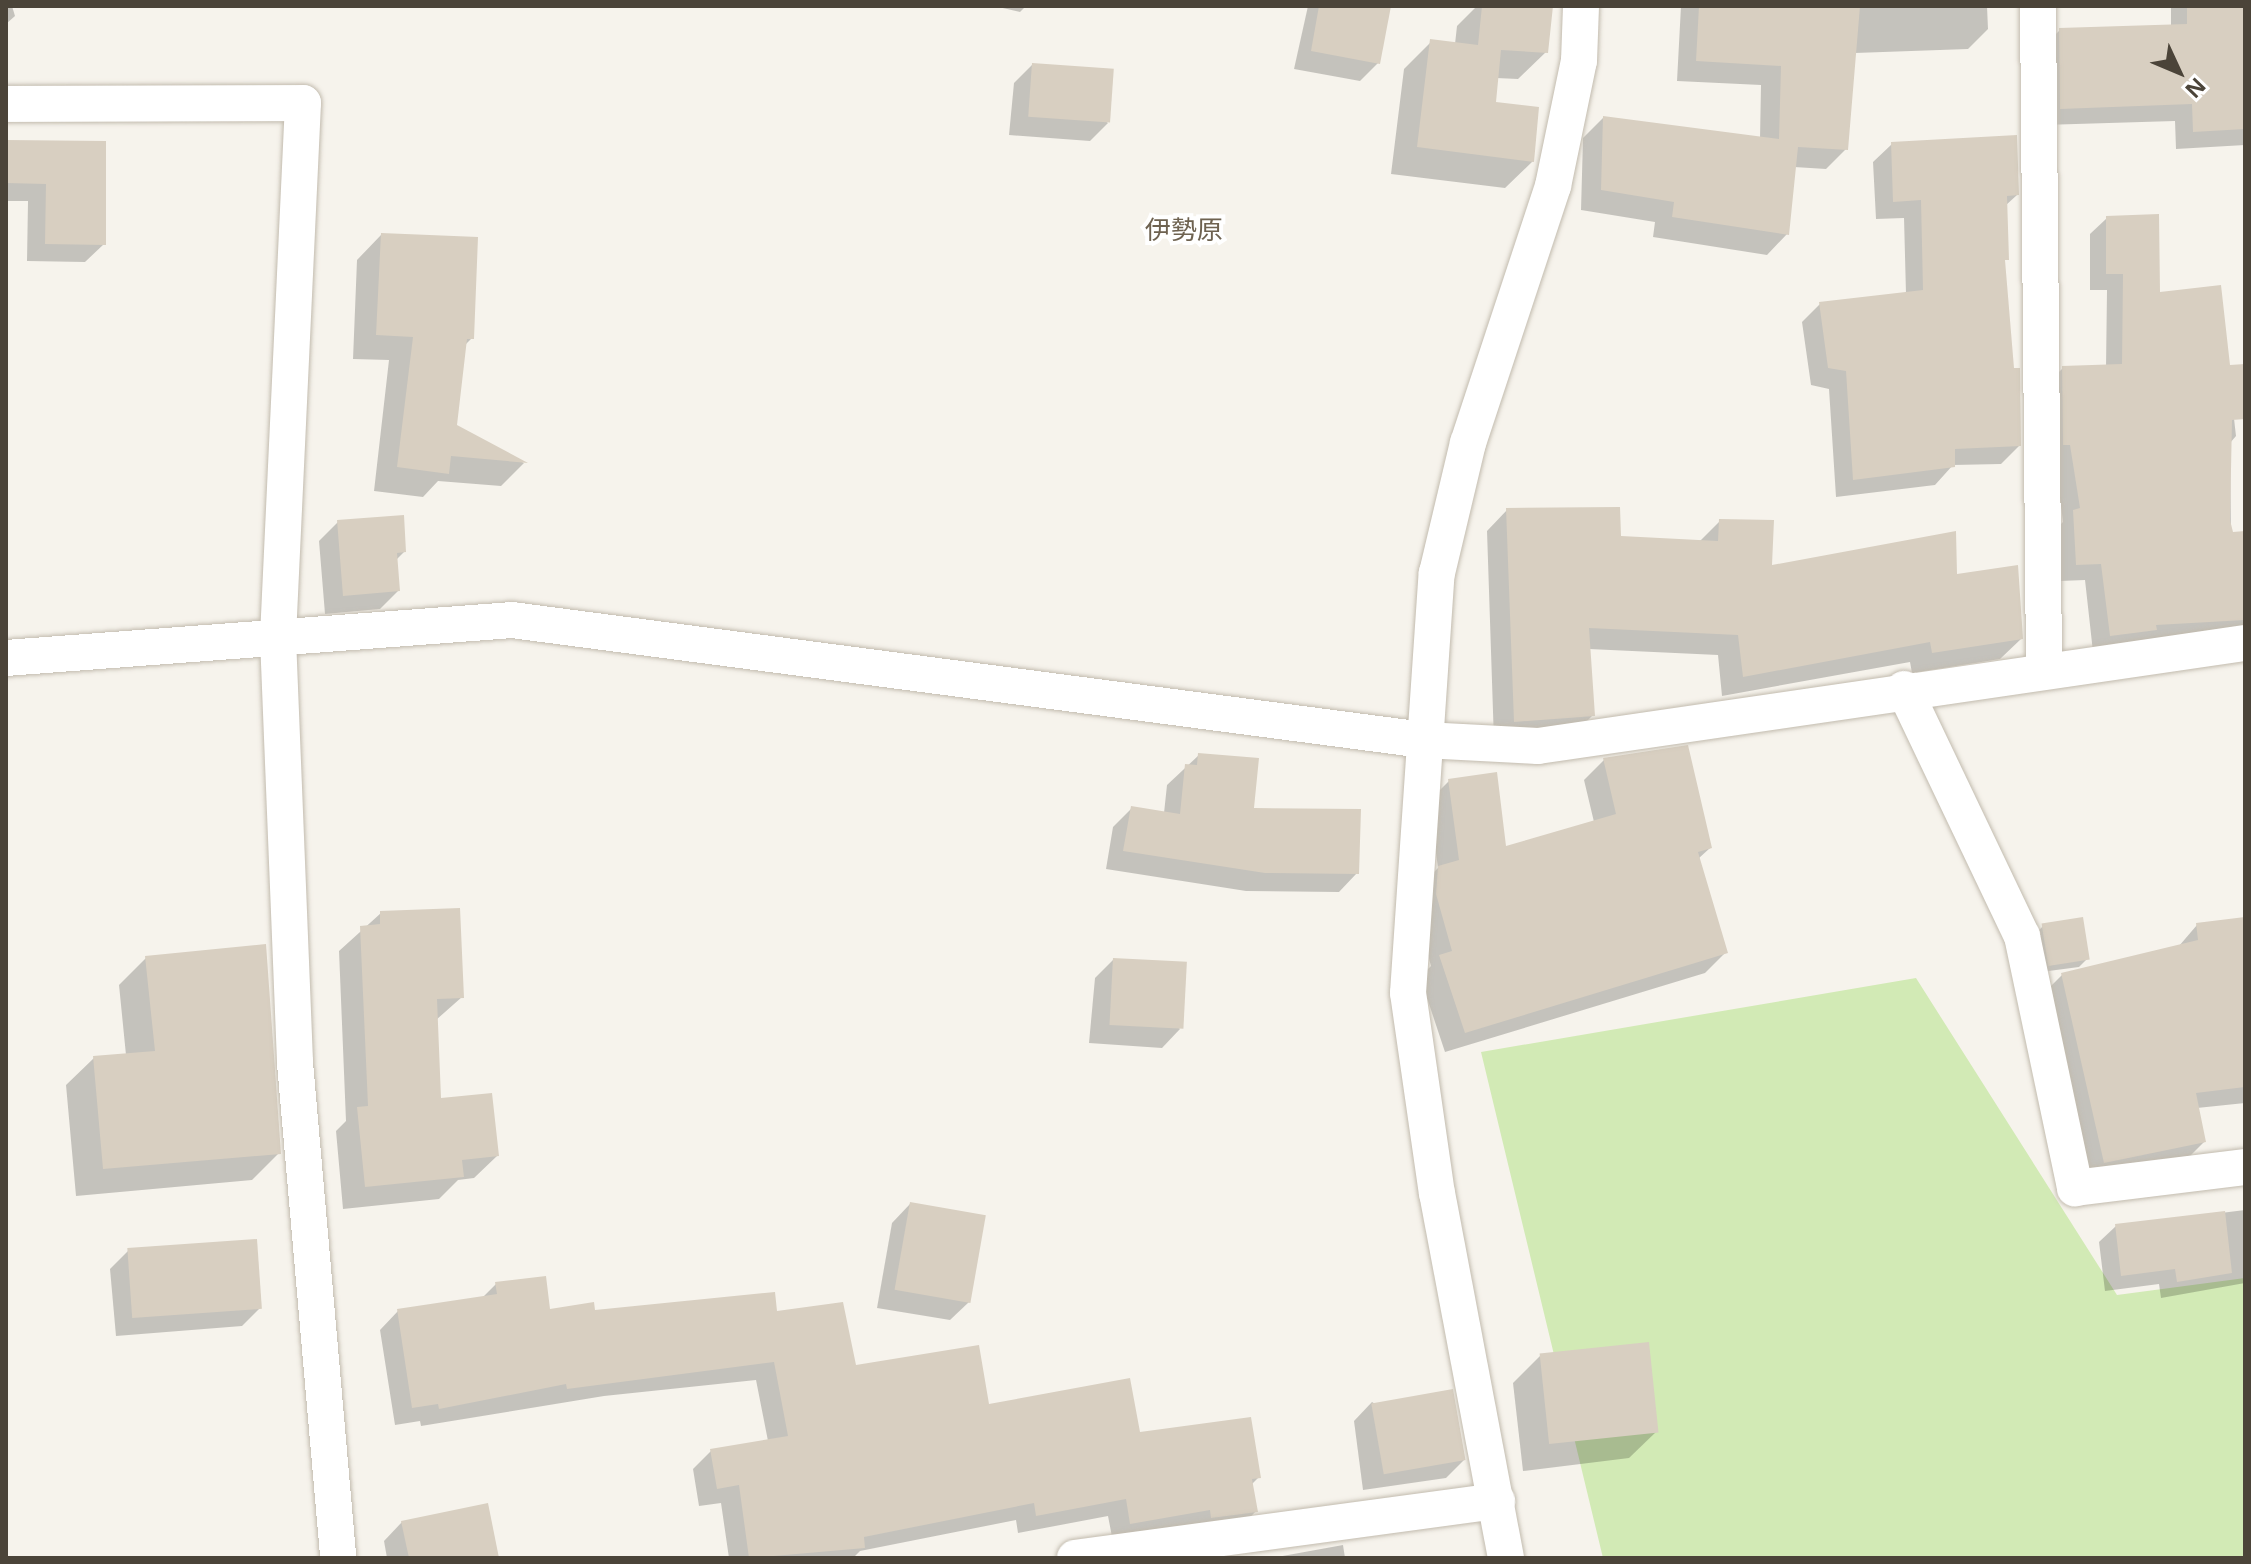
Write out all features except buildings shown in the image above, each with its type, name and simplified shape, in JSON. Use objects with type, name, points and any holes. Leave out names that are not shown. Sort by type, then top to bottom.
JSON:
[{"type":"street","points":[[1506,1558],[1437,1194],[1408,993],[1437,573],[1468,443],[1553,186],[1579,61],[1581,6]]},
{"type":"street","points":[[2038,6],[2044,671]]},
{"type":"street","points":[[6,104],[303,103],[278,638],[295,1063],[338,1558]]},
{"type":"street","points":[[6,658],[512,620],[1424,740],[1538,746],[1904,689],[2245,643]]},
{"type":"street","points":[[1904,689],[2022,936],[2075,1188],[2245,1167]]},
{"type":"street","points":[[1075,1558],[1497,1501]]},
{"type":"green space","points":[[1916,978],[2117,1295],[2245,1278],[2245,1558],[1603,1558],[1481,1052]]},
{"type":"district","name":"伊勢原","points":[[1184,230]]}]
